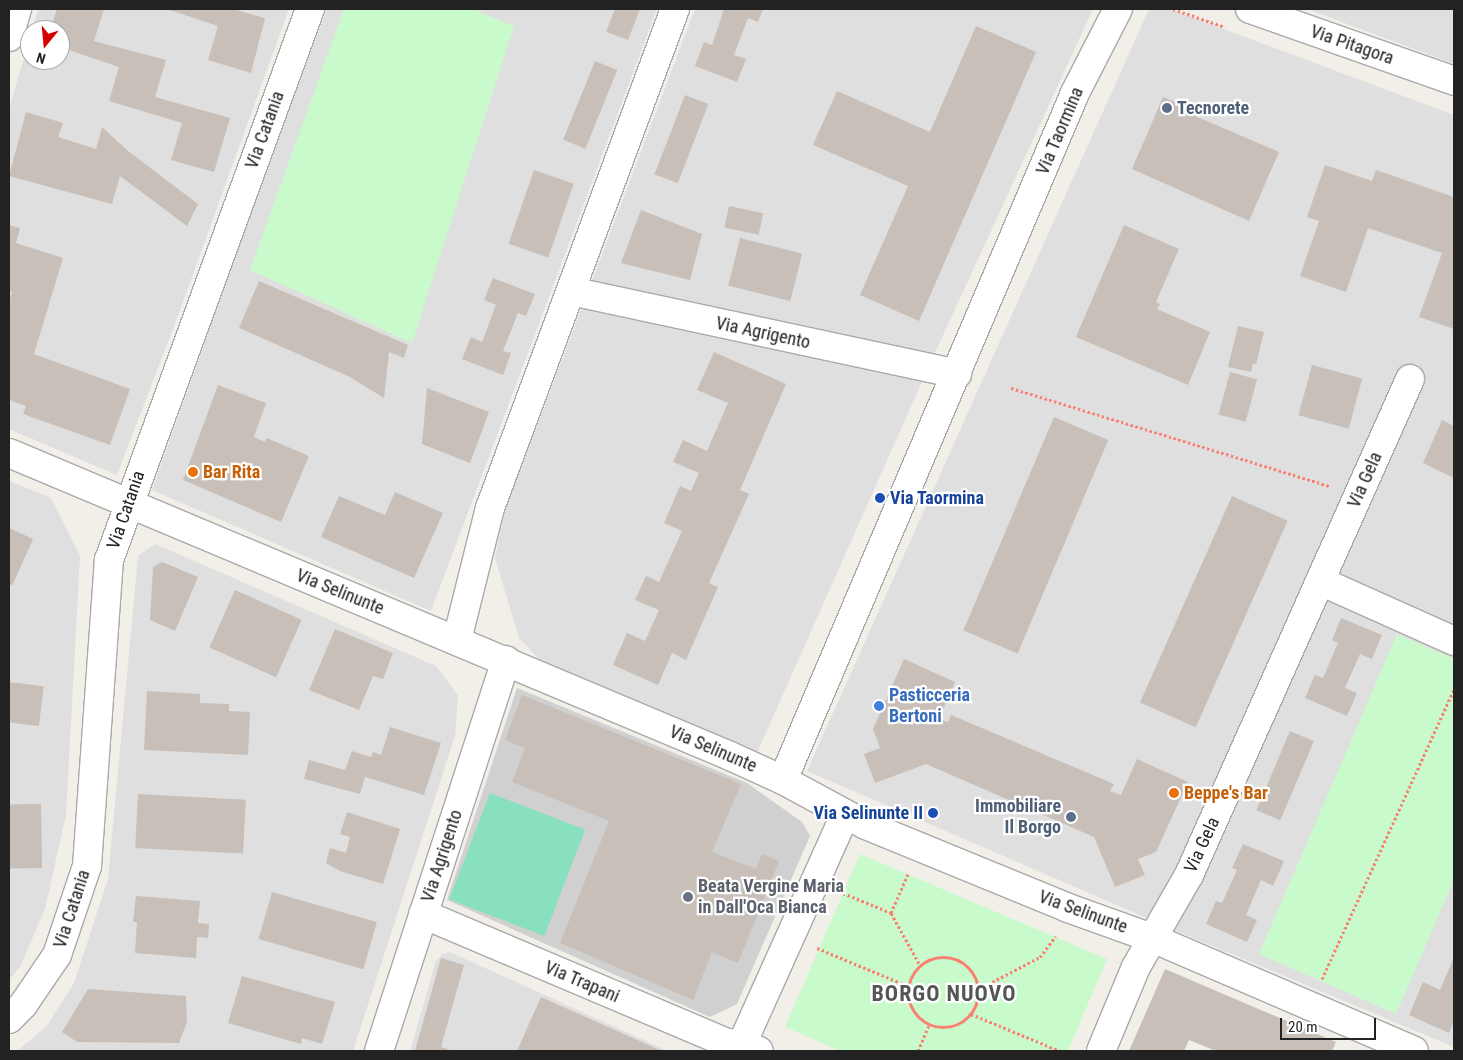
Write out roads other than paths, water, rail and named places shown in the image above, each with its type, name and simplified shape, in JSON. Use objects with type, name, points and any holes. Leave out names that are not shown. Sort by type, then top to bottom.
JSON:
[{"type":"street","points":[[9,38],[17,9]]},
{"type":"street","name":"Via Catania","points":[[9,1019],[23,1005],[57,955],[87,866],[109,560],[310,9]]},
{"type":"street","points":[[457,640],[490,508],[675,9]]},
{"type":"street","name":"Via Taormina","points":[[783,780],[1075,93],[1118,9]]},
{"type":"street","name":"Via Pitagora","points":[[1250,9],[1454,81]]},
{"type":"street","name":"Via Agrigento","points":[[570,291],[957,374]]},
{"type":"street","name":"Via Gela","points":[[1101,1051],[1130,978],[1189,875],[1410,379]]},
{"type":"street","name":"Via Selinunte","points":[[9,453],[128,505],[506,660],[783,780],[845,815],[1068,908],[1152,938],[1414,1051]]},
{"type":"street","points":[[1320,581],[1454,641]]},
{"type":"street","name":"Via Agrigento","points":[[379,1051],[506,660]]},
{"type":"street","name":"Via Trapani","points":[[423,914],[738,1048],[845,815]]},
{"type":"place","name":"Tecnorete","points":[[1167,108]]},
{"type":"place","name":"Bar Rita","points":[[193,472]]},
{"type":"place","name":"Via Taormina","points":[[880,498]]},
{"type":"place","name":"Pasticceria Bertoni","points":[[879,706]]},
{"type":"place","name":"Beppe's Bar","points":[[1174,793]]},
{"type":"place","name":"Via Selinunte II","points":[[933,813]]},
{"type":"place","name":"Immobiliare Il Borgo","points":[[1071,817]]},
{"type":"place","name":"Beata Vergine Maria in Dall'Oca Bianca","points":[[688,897]]},
{"type":"district","name":"BORGO NUOVO","points":[[944,994]]}]
